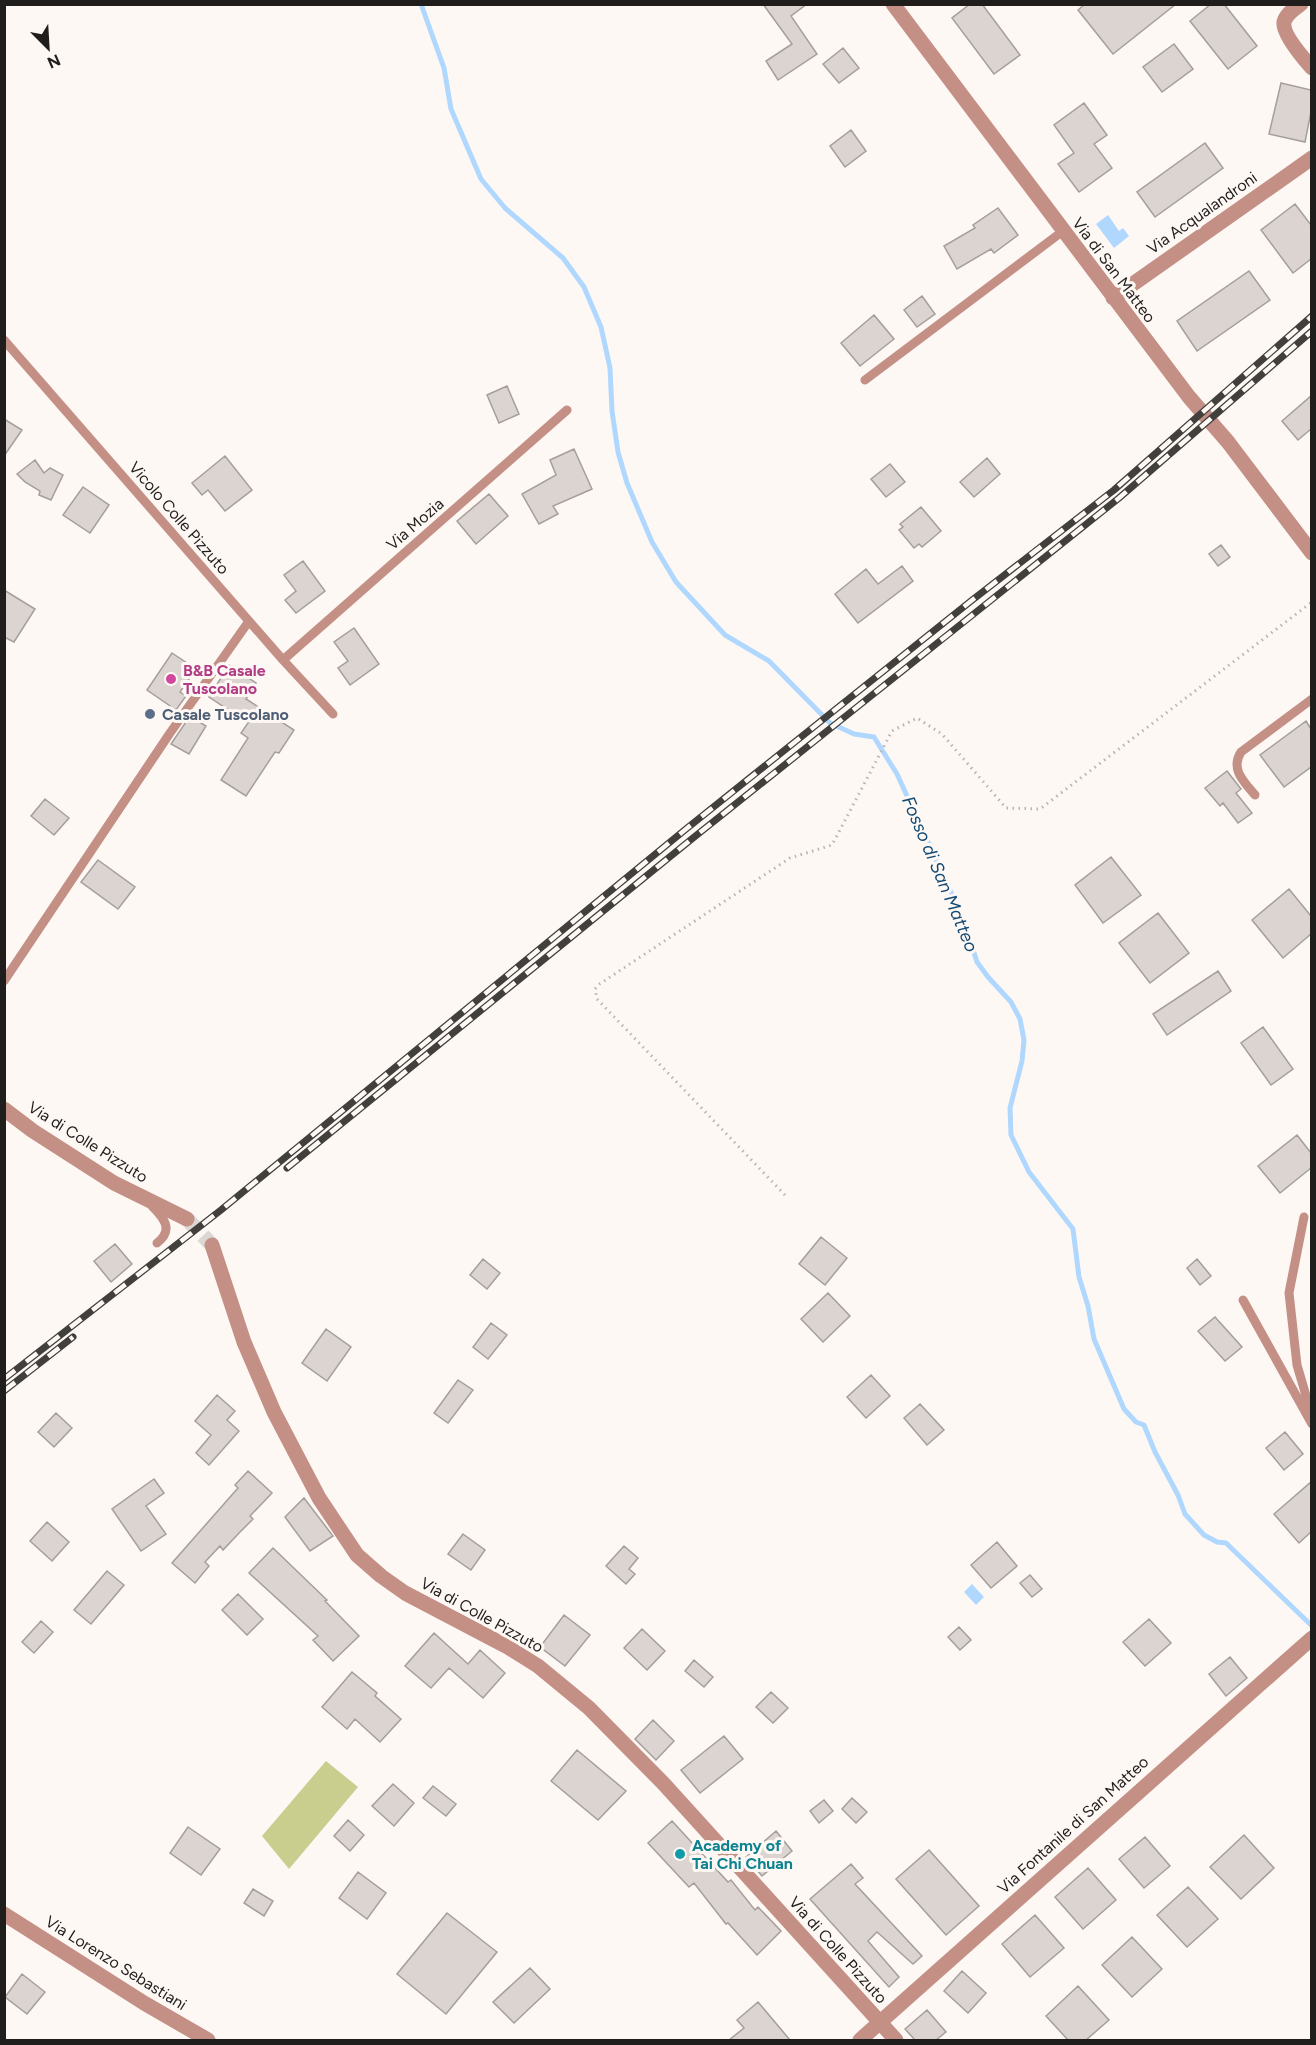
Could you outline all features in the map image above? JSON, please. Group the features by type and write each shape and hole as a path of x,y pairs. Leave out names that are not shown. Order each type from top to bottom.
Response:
{"street":[{"name":"Via di San Matteo","path":"893,4 1189,398 1228,442 1311,553"},
{"path":"1301,4 1288,15 1284,23 1289,38 1311,68"},
{"name":"Via Acqualandroni","path":"1113,298 1311,158"},
{"name":"Via di Colle Pizzuto","path":"4,1110 114,1183 187,1219"},
{"name":"Via di Colle Pizzuto","path":"212,1245 244,1342 274,1412 319,1498 357,1556 405,1593 506,1646 538,1666 589,1708 663,1783 896,2040"},
{"name":"Via Fontanile di San Matteo","path":"860,2040 1306,1642"},
{"name":"Via Lorenzo Sebastiani","path":"4,1914 136,1998 208,2040"}],"lane":[{"path":"865,380 1063,231"},
{"name":"Vicolo Colle Pizzuto","path":"4,340 283,660 333,714"},
{"name":"Via Mozia","path":"283,660 567,410"},
{"path":"4,981 170,726 249,621"},
{"path":"1255,795 1236,767 1241,752 1311,699"},
{"path":"144,1198 160,1214 166,1226 165,1236 157,1243"},
{"path":"1304,1217 1289,1293 1297,1365 1311,1416"},
{"path":"1243,1300 1311,1424"}],"path":[{"path":"785,1195 597,999 595,989 598,985 790,858 832,845 892,731 917,718 942,734 1006,808 1040,809 1311,602"}],"green space":[{"path":"326,1761 358,1787 289,1869 262,1836"}],"water":[{"path":"1108,215 1119,231 1123,228 1129,236 1114,248 1096,224"},
{"path":"972,1584 984,1597 976,1605 964,1592"}],"building":[{"path":"763,4 807,4 791,16 817,54 778,80 766,61 792,44"},
{"path":"970,4 982,4 1020,55 994,74 952,18"},
{"path":"1085,4 1176,4 1113,54 1078,10"},
{"path":"1211,4 1224,4 1257,46 1228,69 1190,21"},
{"path":"1174,44 1193,69 1162,92 1143,67"},
{"path":"843,48 859,68 839,83 823,64"},
{"path":"1281,83 1311,90 1311,112 1305,142 1269,134"},
{"path":"1084,103 1107,135 1094,144 1112,168 1079,192 1058,164 1074,153 1054,125"},
{"path":"851,130 866,151 845,167 830,146"},
{"path":"1205,143 1223,168 1155,217 1137,192"},
{"path":"1295,204 1311,225 1311,259 1293,273 1261,230"},
{"path":"998,208 1018,235 994,253 991,249 957,269 944,246 975,228 973,225"},
{"path":"1249,271 1270,300 1197,351 1177,321"},
{"path":"922,296 935,314 917,327 904,310"},
{"path":"874,315 894,339 860,366 841,343"},
{"path":"507,386 519,414 499,423 487,395"},
{"path":"1311,396 1311,429 1298,440 1282,421"},
{"path":"4,419 22,430 4,456"},
{"path":"574,449 592,489 553,506 558,514 539,524 522,494 556,475 550,460"},
{"path":"225,456 252,490 225,511 208,490 202,495 192,483"},
{"path":"987,458 1000,474 974,497 960,482"},
{"path":"35,460 44,473 50,468 63,475 51,500 39,495 40,491 17,474"},
{"path":"890,464 905,482 886,497 871,479"},
{"path":"83,487 109,505 90,533 63,515"},
{"path":"489,494 508,516 476,544 457,521"},
{"path":"921,507 941,531 922,547 919,544 914,548 899,530 903,527 900,524"},
{"path":"1221,545 1230,557 1218,566 1209,554"},
{"path":"303,561 325,591 296,613 285,600 296,591 284,575"},
{"path":"902,566 913,581 858,623 835,594 866,569 878,584"},
{"path":"4,590 35,609 14,642 4,637"},
{"path":"354,628 379,664 350,685 338,668 348,661 334,642"},
{"name":"B&B Casale Tuscolano","path":"172,653 196,669 180,692 186,696 176,710 147,690"},
{"path":"229,665 256,683 246,699 294,730 279,753 275,752 246,796 221,780 248,738 241,733 248,723 209,697"},
{"path":"190,716 206,726 189,754 171,744"},
{"path":"1306,721 1311,729 1311,767 1284,787 1260,755"},
{"path":"1227,771 1241,789 1236,793 1252,813 1238,823 1223,803 1220,806 1205,788"},
{"path":"45,799 69,818 54,835 31,816"},
{"path":"1111,857 1141,895 1103,923 1075,885"},
{"path":"98,860 135,887 118,909 81,882"},
{"path":"1289,889 1311,916 1311,934 1283,958 1252,920"},
{"path":"1158,913 1189,953 1150,983 1119,943"},
{"path":"1218,971 1231,991 1167,1035 1153,1014"},
{"path":"1263,1027 1293,1069 1271,1085 1241,1043"},
{"path":"1297,1135 1311,1153 1311,1168 1280,1193 1258,1166"},
{"path":"821,1237 847,1258 825,1285 799,1264"},
{"path":"115,1244 132,1264 111,1282 94,1261"},
{"path":"483,1259 500,1273 487,1289 470,1275"},
{"path":"1197,1259 1211,1276 1200,1285 1187,1268"},
{"path":"828,1293 850,1316 823,1342 801,1319"},
{"path":"1215,1317 1242,1347 1225,1361 1198,1331"},
{"path":"491,1323 507,1335 488,1359 473,1347"},
{"path":"326,1329 351,1347 327,1381 302,1363"},
{"path":"871,1375 890,1396 866,1418 847,1397"},
{"path":"458,1380 473,1390 448,1423 434,1413"},
{"path":"217,1395 235,1411 227,1420 239,1431 209,1465 196,1453 211,1435 195,1421"},
{"path":"920,1404 944,1430 927,1445 904,1418"},
{"path":"56,1413 72,1428 54,1447 38,1432"},
{"path":"1285,1432 1303,1454 1284,1470 1266,1448"},
{"path":"248,1471 272,1493 250,1516 253,1519 223,1550 220,1546 205,1562 209,1566 195,1583 172,1563 238,1488 235,1485"},
{"path":"154,1479 164,1493 146,1506 166,1534 141,1551 112,1509"},
{"path":"1311,1482 1311,1532 1299,1543 1274,1514"},
{"path":"304,1498 333,1536 310,1551 285,1517"},
{"path":"47,1522 69,1542 52,1561 30,1541"},
{"path":"463,1534 485,1550 471,1570 448,1554"},
{"path":"997,1542 1017,1566 991,1588 971,1565"},
{"path":"624,1546 638,1558 629,1569 635,1574 626,1584 606,1566"},
{"path":"273,1548 327,1600 325,1601 359,1636 333,1661 313,1640 318,1636 249,1573"},
{"path":"107,1571 124,1585 91,1624 74,1610"},
{"path":"1030,1575 1042,1589 1032,1597 1020,1583"},
{"path":"238,1594 263,1619 247,1635 222,1610"},
{"path":"564,1615 590,1635 565,1666 540,1647"},
{"path":"1149,1619 1171,1643 1145,1666 1123,1642"},
{"path":"41,1621 53,1632 34,1653 22,1642"},
{"path":"959,1627 971,1640 960,1650 948,1637"},
{"path":"642,1629 665,1651 647,1670 624,1648"},
{"path":"434,1633 468,1664 480,1650 505,1673 483,1698 449,1668 431,1688 405,1666"},
{"path":"1230,1657 1247,1678 1226,1696 1209,1674"},
{"path":"694,1660 713,1677 704,1687 685,1671"},
{"path":"352,1672 377,1693 375,1696 401,1719 380,1742 355,1719 347,1729 322,1707"},
{"path":"771,1692 788,1708 773,1723 756,1707"},
{"path":"653,1720 674,1741 656,1760 635,1739"},
{"path":"724,1736 743,1759 700,1793 681,1770"},
{"path":"577,1750 626,1791 598,1820 551,1781"},
{"path":"393,1784 414,1803 394,1826 372,1806"},
{"path":"433,1786 456,1804 446,1816 423,1798"},
{"path":"852,1798 867,1812 856,1823 842,1809"},
{"path":"824,1800 833,1811 819,1823 810,1811"},
{"path":"348,1820 364,1835 350,1851 334,1836"},
{"path":"672,1821 728,1882 731,1880 755,1910 758,1907 781,1931 757,1955 728,1923 726,1924 694,1883 689,1887 648,1843"},
{"path":"188,1827 220,1849 201,1875 170,1853"},
{"path":"776,1831 792,1851 762,1876 746,1857"},
{"path":"1244,1835 1274,1868 1241,1899 1210,1867"},
{"path":"1145,1837 1170,1866 1144,1888 1119,1859"},
{"path":"929,1850 979,1906 946,1935 896,1879"},
{"path":"851,1864 863,1878 855,1884 922,1956 913,1964 877,1932 868,1941 899,1977 889,1987 810,1899"},
{"path":"1088,1868 1116,1900 1083,1929 1055,1897"},
{"path":"358,1872 386,1893 367,1919 339,1898"},
{"path":"1188,1887 1218,1919 1187,1947 1157,1915"},
{"path":"253,1889 273,1901 264,1916 244,1903"},
{"path":"447,1913 497,1952 446,2014 397,1974"},
{"path":"1035,1915 1064,1948 1030,1977 1002,1944"},
{"path":"1132,1937 1162,1969 1132,1997 1102,1965"},
{"path":"530,1968 550,1989 514,2023 493,2002"},
{"path":"962,1971 986,1993 968,2013 944,1991"},
{"path":"22,1974 45,1992 27,2014 5,1997"},
{"path":"1078,1986 1109,2020 1086,2040 1068,2040 1046,2016"},
{"path":"758,2002 790,2040 729,2040 744,2028 737,2020"},
{"path":"927,2010 946,2032 936,2040 915,2040 905,2029"}],"waterway":[{"name":"Fosso di San Matteo","path":"421,4 444,68 451,109 481,179 505,208 563,258 584,287 601,327 610,368 612,411 618,452 627,483 652,542 676,582 725,635 769,661 830,723 854,734 874,737 897,774 963,919 977,962 1011,1002 1020,1019 1024,1040 1022,1061 1010,1108 1011,1135 1029,1172 1073,1229 1079,1277 1088,1306 1094,1339 1124,1409 1136,1422 1144,1425 1185,1514 1204,1535 1217,1542 1226,1543 1312,1626"}],"tunnel":[{"path":"187,1219 212,1245"}],"railway":[{"path":"4,1379 221,1210 686,829 1114,490 1312,316"},
{"path":"287,1168 693,838 1119,498 1312,331"},
{"path":"4,1391 73,1337"}],"place":[{"name":"B&B Casale Tuscolano","path":"171,679"},
{"name":"Casale Tuscolano","path":"150,714"},
{"name":"Academy of Tai Chi Chuan","path":"680,1854"}]}
